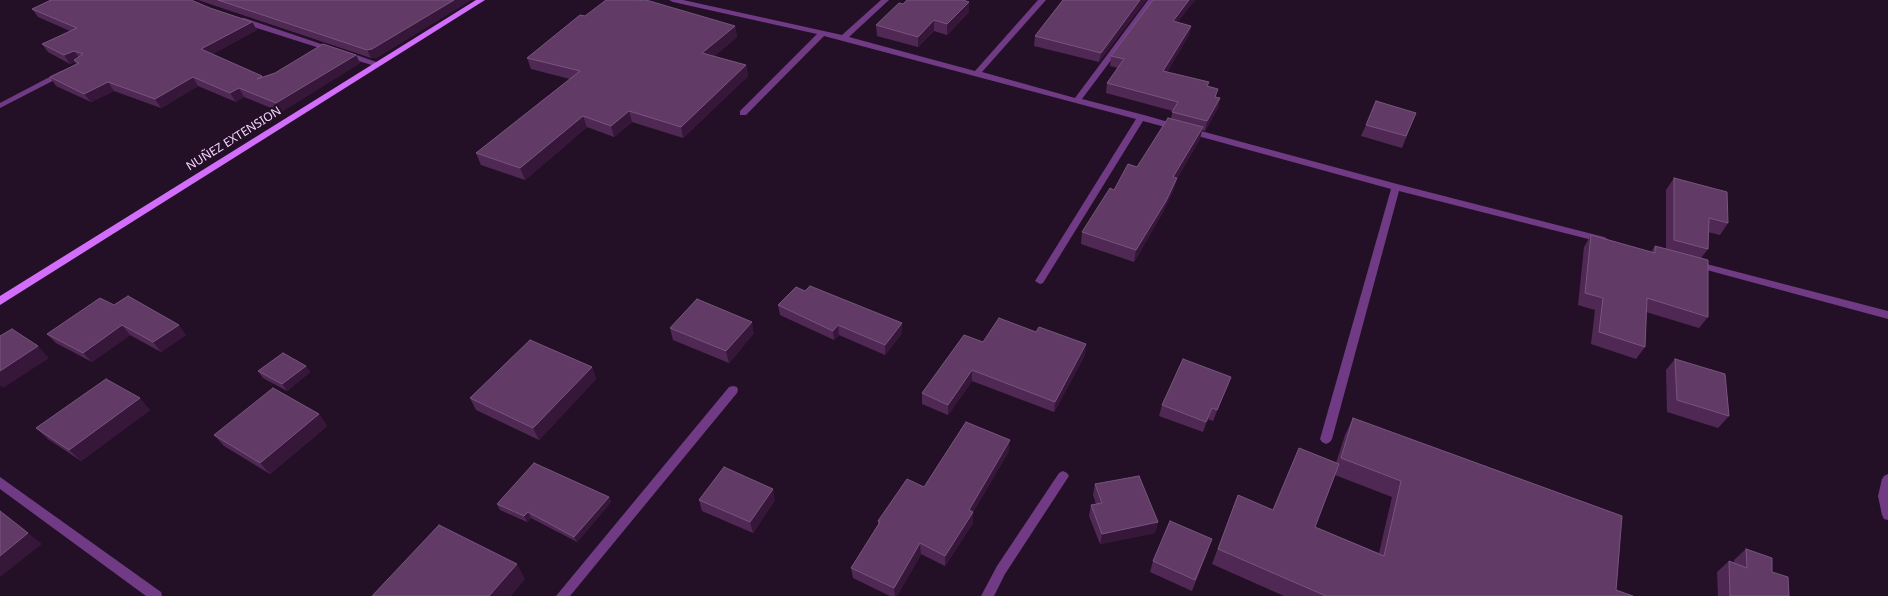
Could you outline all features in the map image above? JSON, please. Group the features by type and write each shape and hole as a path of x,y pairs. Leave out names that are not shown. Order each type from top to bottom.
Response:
{"street":[{"name":"NUÑEZ EXTENSION","path":"0,301 481,0"},
{"path":"673,0 844,38 1396,187 1610,241"},
{"path":"844,38 884,0"},
{"path":"976,74 1042,0"},
{"path":"1077,102 1152,0"},
{"path":"228,16 378,64"},
{"path":"743,113 822,34"},
{"path":"0,106 75,68"},
{"path":"1040,281 1141,118"},
{"path":"1326,439 1396,187"},
{"path":"1686,262 1888,315"},
{"path":"562,596 733,390"},
{"path":"987,596 1001,570 1063,476"},
{"path":"1888,479 1884,496 1888,515"},
{"path":"0,482 156,596"}],"building":[{"path":"51,0 191,0 252,22 201,49 262,76 257,79 275,73 323,44 356,55 276,103 239,88 230,93 193,77 155,99 108,82 84,94 50,77 79,63 74,60 83,54 74,51 64,55 42,44 77,28 32,9"},
{"path":"218,0 454,0 372,49 367,50"},
{"path":"606,0 646,0 735,26 702,53 746,65 681,127 629,111 611,126 583,116 520,168 476,153 580,71 527,58 580,15 585,16"},
{"path":"907,0 963,0 969,2 947,24 934,20 918,37 876,25 899,3 903,4"},
{"path":"1063,0 1140,0 1101,53 1035,36"},
{"path":"1153,0 1189,0 1173,21 1191,26 1163,71 1209,82 1207,86 1218,89 1215,97 1220,98 1207,121 1172,112 1178,102 1107,83 1124,59 1111,56"},
{"path":"1376,101 1416,113 1406,136 1366,125"},
{"path":"1168,118 1203,127 1173,177 1177,178 1166,201 1136,250 1082,232 1110,188 1114,190 1128,164 1137,167"},
{"path":"1674,178 1727,192 1728,223 1709,218 1708,249 1674,240"},
{"path":"1591,235 1655,253 1655,246 1708,260 1708,317 1647,298 1645,347 1599,332 1603,298 1585,293"},
{"path":"810,286 902,323 885,345 838,325 833,331 778,305 796,287 805,291"},
{"path":"128,296 179,325 153,342 122,325 83,353 47,334 100,298 114,305"},
{"path":"697,299 752,322 726,351 670,328"},
{"path":"999,318 1036,332 1039,327 1086,344 1055,402 972,370 948,405 922,393 964,335 983,342"},
{"path":"12,329 38,346 0,371 0,336"},
{"path":"530,340 592,367 533,428 470,398"},
{"path":"283,353 306,366 282,384 258,371"},
{"path":"1183,359 1231,377 1217,410 1212,408 1206,422 1162,405"},
{"path":"1675,359 1725,374 1729,416 1677,400"},
{"path":"106,379 140,398 69,450 36,428"},
{"path":"273,388 319,414 260,463 214,435"},
{"path":"1353,418 1622,516 1616,590 1633,596 1326,596 1218,549 1238,495 1273,510 1299,448 1339,464 1315,527 1384,556 1401,481 1341,458"},
{"path":"966,422 1010,440 969,510 973,512 945,556 920,543 894,588 851,568 880,522 878,521 907,479 924,487"},
{"path":"534,463 609,497 574,537 528,512 524,516 497,504"},
{"path":"724,467 773,489 750,522 699,500"},
{"path":"1139,476 1158,522 1102,534 1091,505 1102,503 1095,484"},
{"path":"0,511 28,533 0,556"},
{"path":"1170,521 1212,539 1195,580 1153,561"},
{"path":"439,525 517,564 489,596 372,596"},
{"path":"1746,549 1772,558 1772,572 1788,577 1789,596 1730,596 1729,561 1747,568"}]}
